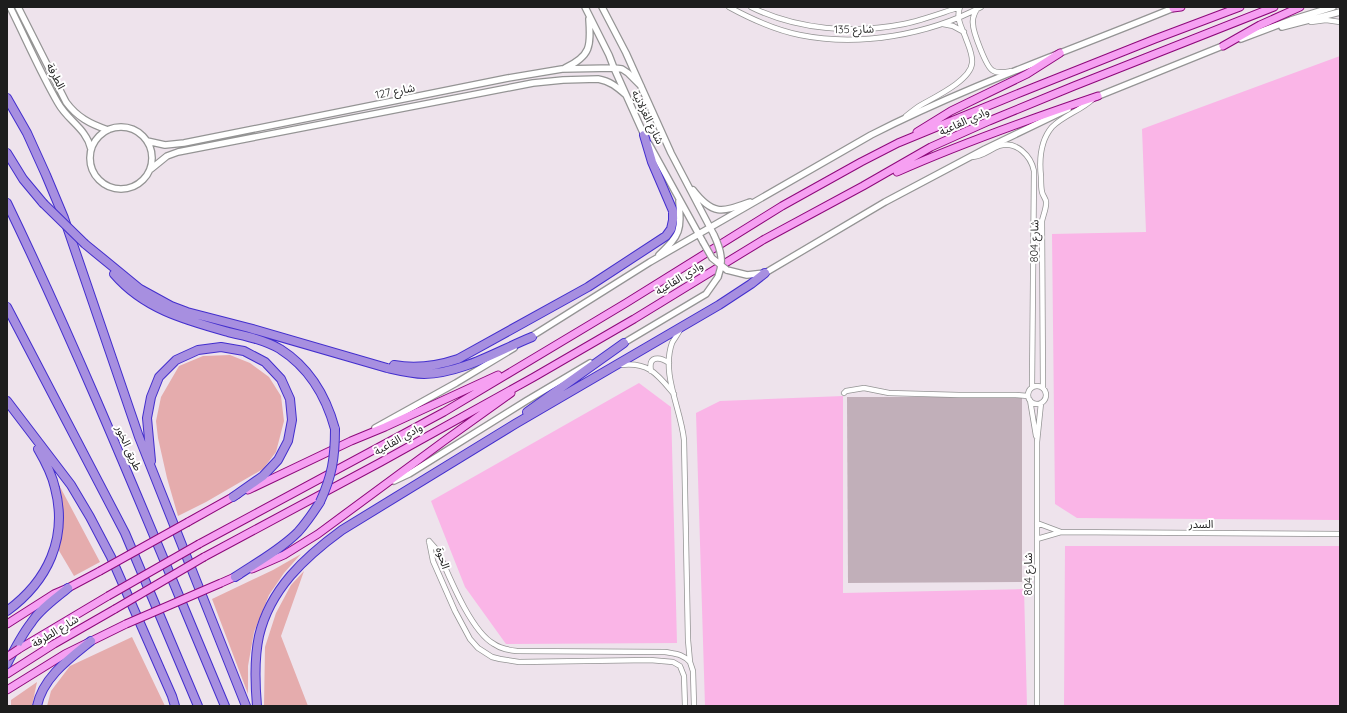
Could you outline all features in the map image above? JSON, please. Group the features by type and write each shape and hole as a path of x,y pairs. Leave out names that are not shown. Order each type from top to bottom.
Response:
{"highway":[{"path":"7,98 27,133 64,218 136,430 246,706"},
{"path":"352,358 402,366 434,366 458,359 588,287 666,236 671,229 673,211 652,162 644,135"},
{"path":"7,153 24,179 43,203 85,244 140,289 171,306 187,312 405,372 424,374 460,368 532,337"},
{"name":"طريق الخور","path":"7,202 35,261 123,462 224,706"},
{"path":"101,258 122,283 136,294 167,313 184,320 262,341 280,349 296,361 310,375 330,410 335,429 333,467 328,485 320,502 310,518 297,532 282,545 235,577"},
{"path":"257,706 256,665 260,636 269,608 284,583 301,563 342,530 515,424 719,305 765,273"},
{"path":"7,307 125,533 198,706"},
{"path":"515,424 527,412 624,343"},
{"path":"153,474 147,418 151,397 159,377 176,360 198,350 221,347 244,351 265,362 282,379 290,399 292,420 288,441 278,460 263,476 232,497"},
{"path":"7,401 45,461 55,488 59,517 58,531 52,556 42,576 32,589 7,611"},
{"path":"24,426 71,485 90,517 111,557 175,706"},
{"path":"7,664 31,623 68,588"},
{"path":"37,706 44,688 56,671 70,657 91,641"}],"main road":[{"path":"1174,8 1181,7"},
{"name":"وادي القاعية","path":"108,596 199,544 444,412 626,303 782,206 861,162 898,143 1071,72 1240,7"},
{"name":"وادي القاعية","path":"115,609 204,557 381,462 534,377 764,240 931,148 989,121 1074,86 1274,7"},
{"path":"1223,46 1300,7"},
{"path":"898,143 951,111 1027,74 1060,53"},
{"path":"863,186 929,158 1035,117 1096,97"},
{"path":"7,624 44,600 100,571 232,497 351,441 525,363"},
{"path":"7,690 65,654 91,641 126,624 284,555 301,545 534,377"},
{"name":"شارع الطرفة","path":"7,657 108,596"},
{"name":"شارع الطرفة","path":"7,674 84,626 115,609"}],"street":[{"name":"الطرفة","path":"10,7 57,102 71,120 86,135 91,149"},
{"name":"الطرفة","path":"18,7 66,102 75,113 85,121 108,130"},
{"name":"شارع الغزلانية","path":"585,7 609,55 644,135 699,234"},
{"name":"شارع الغزلانية","path":"602,7 626,53 684,179 711,228"},
{"name":"شارع 135","path":"729,7 741,14 798,34 844,39 902,34 942,24 979,8"},
{"name":"شارع 135","path":"751,7 779,18 802,24 828,28 857,28 902,24 920,20 960,7"},
{"path":"958,18 960,7"},
{"path":"699,234 712,258 727,270 747,275 765,273 885,202 970,157 1096,97 1256,33 1333,7"},
{"name":"وادي القاعية","path":"979,8 973,16 972,26 988,66 992,70 998,72 1016,70"},
{"name":"وادي القاعية","path":"351,441 456,383 650,262 764,198 871,135 1016,70 1174,8"},
{"path":"1256,33 1340,12"},
{"path":"563,80 562,69 579,60 588,50 591,36 589,15"},
{"name":"وادي القاعية","path":"902,120 920,106 957,83 969,71 972,62 971,51 958,18"},
{"path":"1301,22 1326,20 1340,22"},
{"path":"942,24 953,26 964,32"},
{"name":"شارع 127","path":"147,141 165,145 184,143 508,78 562,69 622,69 641,86"},
{"name":"شارع 127","path":"151,169 168,156 188,150 503,88 563,80 603,80 614,85 626,95"},
{"name":"شارع 804","path":"1043,388 1042,221 1046,198 1042,191 1039,162 1040,154 1045,137 1052,128 1063,119 1085,107 1096,97"},
{"path":"117,127 127,127 141,134 147,141 152,154 151,169 145,178 136,186 125,189 108,187 99,180 92,171 90,160 91,149 99,136 108,130 117,127"},
{"name":"شارع 804","path":"970,157 980,156 1001,146 1014,146 1029,158 1034,171 1031,388"},
{"path":"684,179 699,198 717,210 734,208 764,198"},
{"path":"650,262 676,237 681,222 679,199"},
{"path":"711,228 722,257 721,266"},
{"name":"وادي القاعية","path":"388,483 409,474 526,400 706,294 718,277 721,266"},
{"path":"682,327 673,342 668,363 670,381 683,426 688,640 690,662 693,671 694,706"},
{"path":"651,371 651,364 656,358 661,358 668,363"},
{"path":"618,365 633,364 645,367 663,381 675,396"},
{"path":"844,393 846,391 864,388 889,393 1016,395 1029,398 1033,403 1041,402 1046,396 1043,388 1038,386 1016,395"},
{"path":"1029,398 1031,388"},
{"name":"شارع 804","path":"1029,398 1037,442"},
{"name":"شارع 804","path":"1037,706 1037,442 1041,402"},
{"path":"1037,523 1061,532"},
{"path":"1037,539 1061,532"},
{"name":"السدر","path":"1061,532 1340,534"},
{"name":"الحوة","path":"682,671 680,666 676,663 662,660 519,662 492,656 478,648 470,639 455,611 433,561 429,541 437,550 476,627 487,639 497,646 517,651 665,652 681,654 690,662"},
{"path":"433,561 441,558"},
{"path":"686,706 685,682 682,671 690,662"}],"shaded area":[{"path":"230,355 250,363 269,377 281,396 284,421 276,452 263,469 206,502 178,516 167,478 158,438 156,421 161,397 179,366 203,356"},
{"path":"847,397 1022,397 1022,582 848,583"},
{"path":"58,483 100,562 74,576 58,549 62,526"},
{"path":"301,554 284,573 269,595 254,632 248,666 248,694 212,599 273,570"},
{"path":"304,571 281,636 308,706 264,706 265,647 276,613 291,585"},
{"path":"132,637 165,706 47,706 51,691 70,666"},
{"path":"37,682 32,706 11,706 11,700"}],"sand":[{"path":"1340,56 1340,520 1077,518 1055,504 1052,234 1146,232 1142,129"},
{"path":"639,383 671,407 677,643 506,644 465,587 431,501"},
{"path":"843,396 843,593 1024,589 1027,706 705,706 696,413 720,401"},
{"path":"1065,546 1340,546 1340,706 1064,706"}]}
